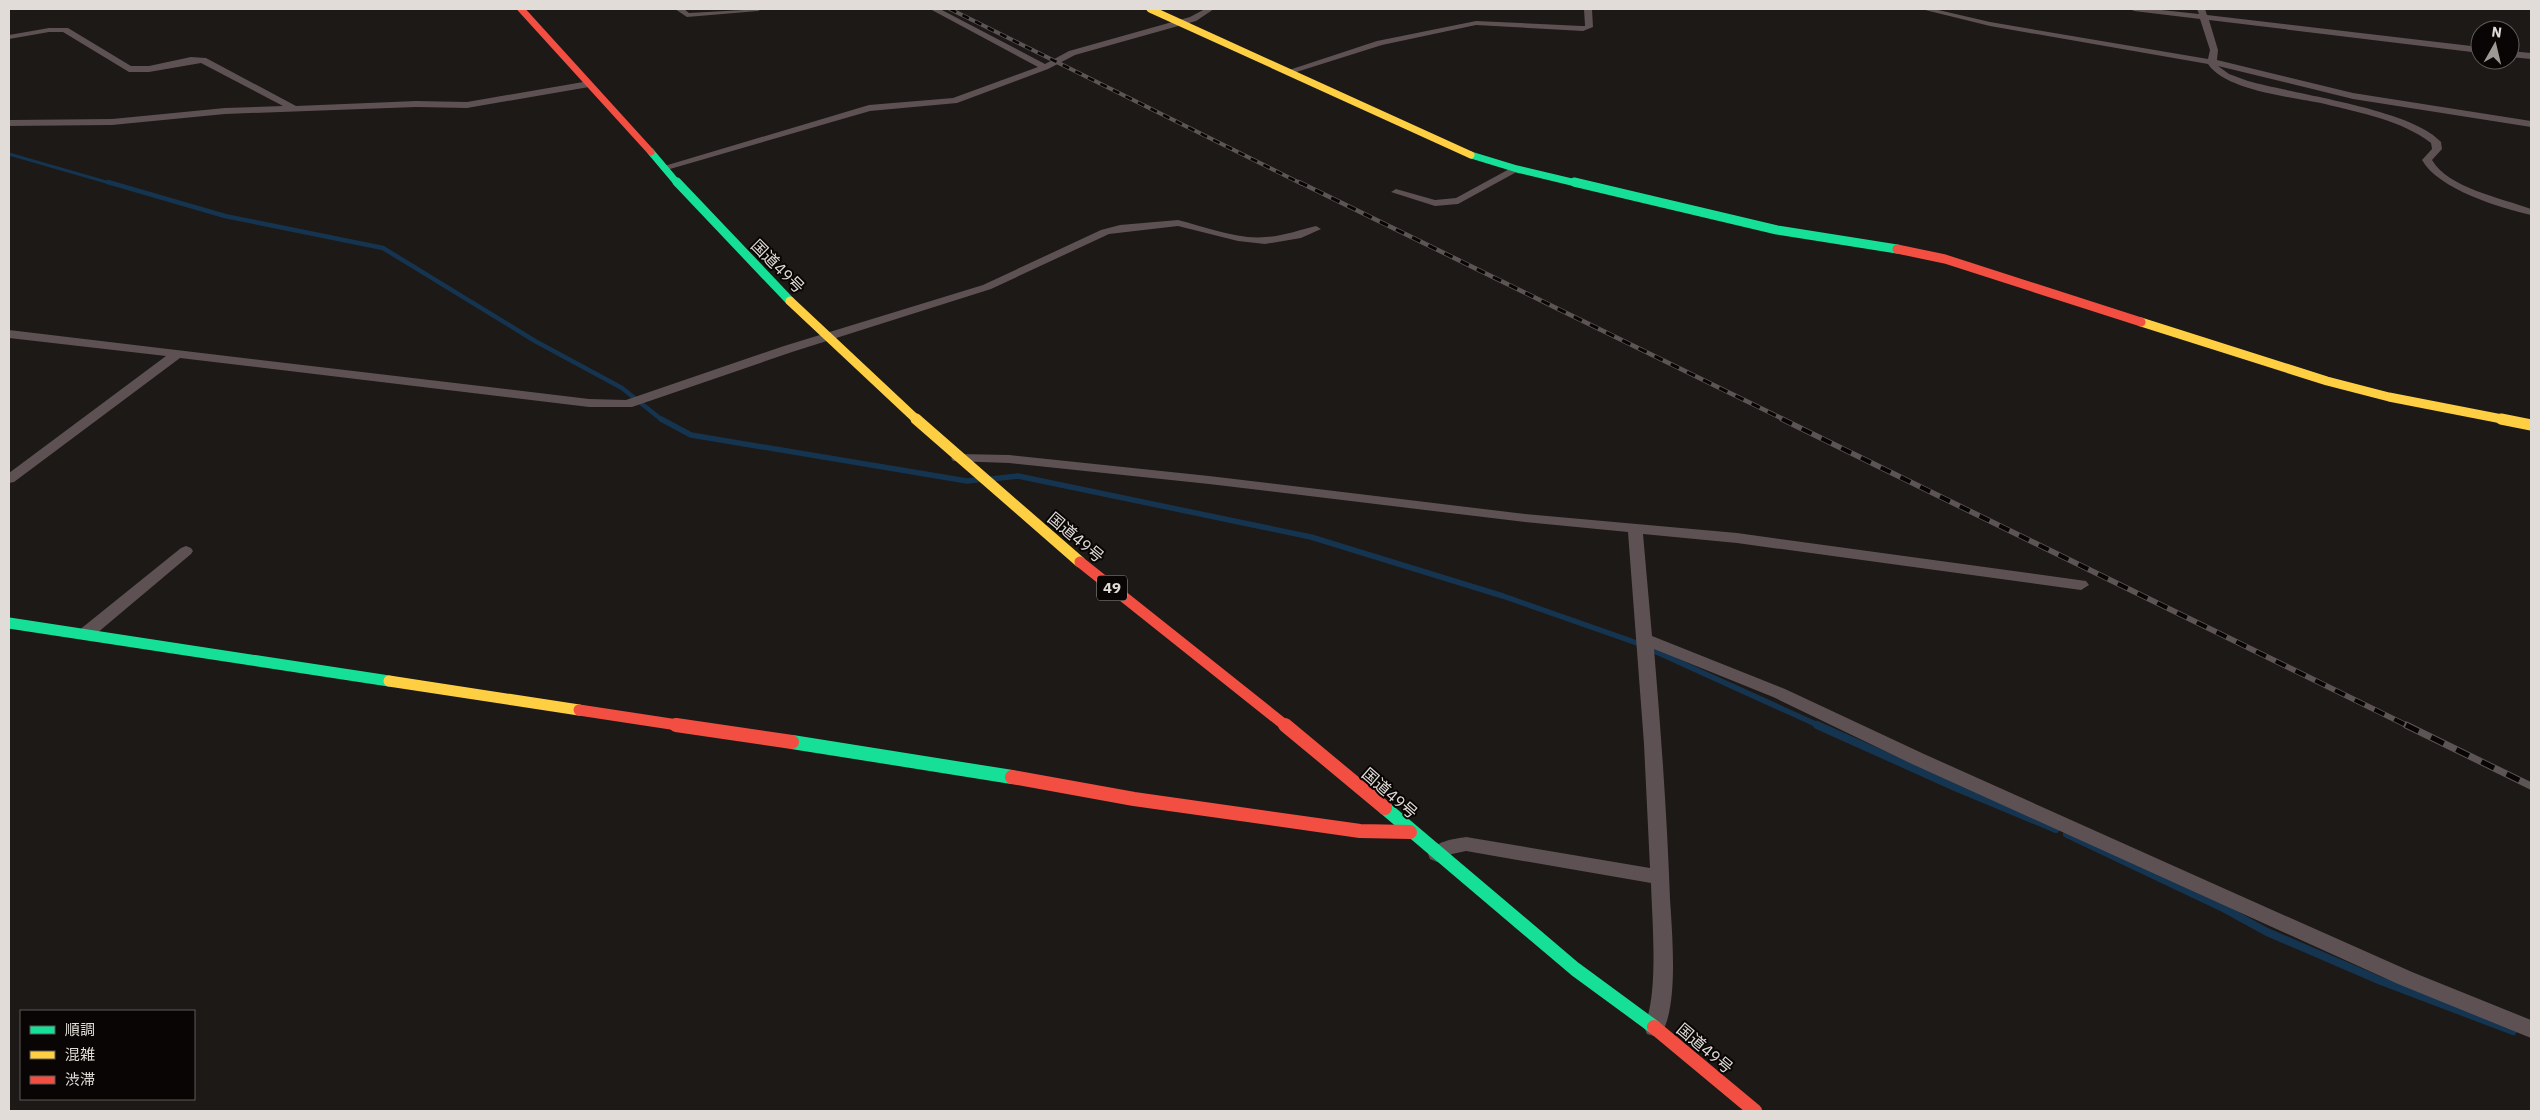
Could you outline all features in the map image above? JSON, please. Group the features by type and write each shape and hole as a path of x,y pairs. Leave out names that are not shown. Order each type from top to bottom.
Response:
{"main road":[{"name":"国道49号","path":"521,9 550,38 576,72 589,84 615,116 666,167 696,205 827,337 958,458 1093,573 1313,747 1410,832 1575,969 1654,1027 1755,1111"},
{"path":"1150,9 1290,71 1462,153 1517,169 1777,230 1816,238 1888,247 1945,259 2327,381 2389,397 2531,425"},
{"path":"9,623 976,770 1134,799 1360,831 1410,832"}],"street":[{"path":"679,9 684,13 694,15 725,14 758,9"},
{"path":"934,9 1046,67"},
{"path":"666,167 869,108 954,101 1046,67 1072,53 1180,23 1200,16 1210,9"},
{"path":"1290,71 1380,42 1476,23 1583,30 1589,27 1588,9"},
{"path":"1926,9 1990,24 2212,62 2353,96 2531,124"},
{"path":"2134,9 2202,13 2470,49"},
{"path":"2202,13 2214,50 2212,62 2214,67 2240,82 2415,127 2427,133 2436,142 2437,149 2427,160 2438,174 2456,185 2531,212"},
{"path":"9,37 49,30 65,30 129,69 149,69 190,60 203,60 294,109"},
{"path":"9,123 112,122 225,111 416,104 467,105 589,84"},
{"path":"1396,192 1435,203 1458,201 1517,169"},
{"path":"9,334 613,405 627,404 827,337 987,287 1105,232 1120,228 1178,223 1238,238 1265,242 1297,236 1316,229"},
{"path":"9,479 176,355"},
{"path":"958,458 1019,460 1209,480 1525,518 1737,538 2081,585"},
{"path":"1635,528 1657,775 1662,974 1658,1021 1654,1027"},
{"path":"84,635 186,551"},
{"path":"1644,639 1780,694 1918,759 2405,978 2531,1028"},
{"path":"1437,854 1448,848 1466,844 1660,877"}],"waterway":[{"path":"9,154 113,184"},
{"path":"108,182 225,216 383,248 535,341 622,388 662,420"},
{"path":"661,419 691,435 967,481 977,480"},
{"path":"991,479 1018,476 1311,537 1503,596 1637,643 1820,726"},
{"path":"1817,725 1955,787 2056,829"},
{"path":"2067,834 2225,909 2267,932 2381,981 2513,1031"}],"railway":[{"path":"950,9 1302,184"},
{"path":"1299,182 1785,420"},
{"path":"1782,419 2408,726"},
{"path":"2406,725 2531,786"}],"traffic: fast":[{"path":"651,152 696,205 790,301"},
{"path":"1471,155 1517,169 1777,230 1897,249"},
{"path":"9,623 389,681"},
{"path":"792,742 1012,777"},
{"path":"1385,808 1575,969 1654,1027"}],"traffic: slow":[{"path":"1150,9 1471,155"},
{"path":"790,301 897,402 1080,562"},
{"path":"2141,322 2327,381 2389,397 2531,425"},
{"path":"389,681 579,710"}],"traffic: jam":[{"path":"521,9 651,152"},
{"path":"1897,249 1945,259 2141,322"},
{"path":"1080,562 1313,747 1385,808"},
{"path":"579,710 792,742"},
{"path":"1012,777 1134,799 1360,831 1410,832"},
{"path":"1654,1027 1755,1111"}]}
